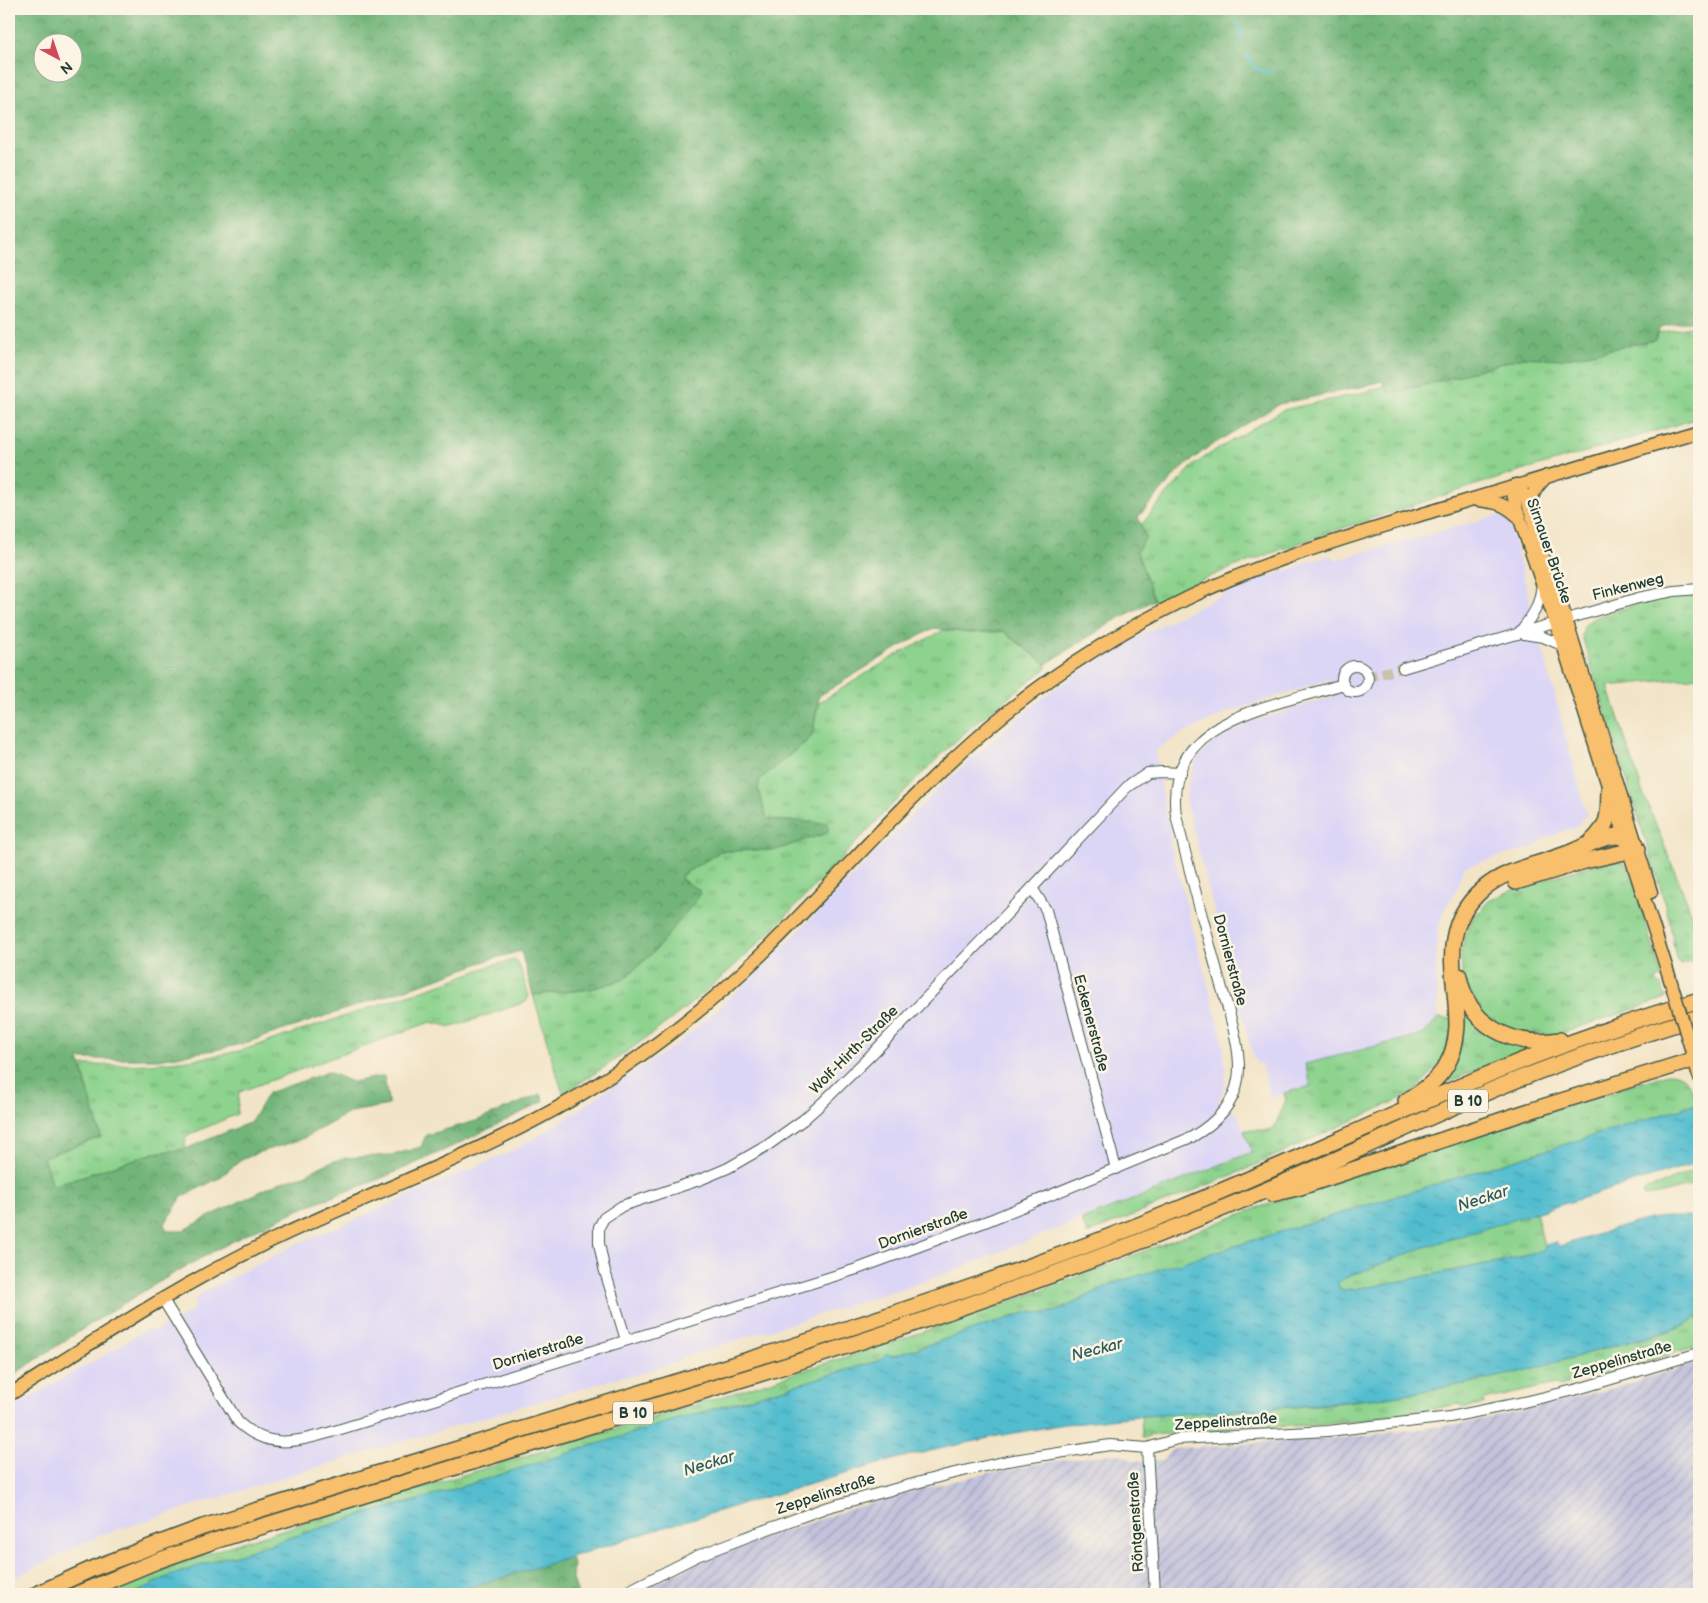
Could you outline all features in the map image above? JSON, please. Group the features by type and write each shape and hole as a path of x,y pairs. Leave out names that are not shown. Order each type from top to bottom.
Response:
{"highway":[{"path":"1586,846 1600,832 1606,822 1609,812 1609,789"},
{"path":"1376,1123 1427,1088 1440,1074 1450,1058 1456,1025 1452,951 1458,922 1466,906 1482,889 1501,877 1610,837 1632,845"},
{"path":"1592,1034 1551,1041 1524,1041 1504,1034 1487,1024 1473,1010 1463,992 1457,961 1460,940 1468,922 1480,905 1502,887 1632,845"},
{"name":"B 10","path":"37,1594 127,1555 212,1524 763,1356 948,1296 1030,1267 1180,1209 1501,1069 1592,1034 1699,1000"},
{"name":"B 10","path":"77,1594 157,1561 211,1542 785,1366 942,1315 1110,1254 1243,1200 1505,1085 1600,1049 1699,1017"},
{"path":"1243,1200 1301,1187 1695,1056"}],"main road":[{"path":"9,1395 162,1298 212,1271 274,1240 511,1134 590,1089 648,1050 697,1012 747,968 911,799 976,738 1040,687 1096,648 1157,614 1230,579 1319,546 1548,475 1699,431"},
{"path":"1472,499 1502,504 1526,516 1534,491 1548,475"},
{"name":"Sirnauer Brücke","path":"1516,485 1521,490 1542,582 1561,621 1632,845"},
{"name":"Sirnauer Brücke","path":"1526,516 1559,596 1564,646 1609,789 1658,915 1669,976 1695,1056 1699,1076"}],"street":[{"path":"1518,634 1535,612 1540,600 1542,582"},
{"name":"Finkenweg","path":"1561,621 1646,596 1699,589"},
{"path":"1403,668 1561,621"},
{"path":"1518,634 1543,636 1564,646"},
{"name":"Dornierstraße","path":"162,1298 238,1422 260,1437 281,1442 309,1438 857,1269 960,1232 1182,1142 1216,1120 1228,1106 1235,1093 1240,1064 1176,815 1175,790 1183,763 1191,750 1208,733 1220,725 1252,711 1343,684"},
{"name":"Wolf-Hirth-Straße","path":"626,1340 604,1268 599,1243 599,1227 604,1218 622,1206 702,1179 728,1168 768,1145 803,1120 873,1053 1130,784 1150,772 1180,773"},
{"name":"Eckenerstraße","path":"1032,888 1046,910 1116,1169"},
{"name":"Zeppelinstraße","path":"622,1594 687,1561 825,1508 955,1473 1040,1456 1110,1445 1147,1448 1177,1439 1338,1430 1458,1415 1578,1389 1699,1353"},
{"name":"Röntgenstraße","path":"1147,1448 1155,1594"}],"shaded area":[{"path":"1496,516 1504,516 1509,522 1587,816 1581,819 1578,826 1543,839 1536,846 1464,867 1457,888 1444,910 1438,930 1436,958 1438,1018 1424,1034 1305,1064 1311,1086 1271,1097 1261,1064 1256,1064 1251,1048 1187,807 1187,786 1199,757 1215,740 1248,723 1334,696 1330,679 1226,713 1178,736 1155,751 1164,807 1170,830 1170,843 1222,1037 1226,1075 1224,1089 1218,1101 1238,1115 1253,1151 929,1280 680,1358 680,1361 625,1378 624,1376 281,1478 101,1535 9,1580 9,1409 142,1332 146,1330 156,1331 193,1311 197,1297 207,1290 301,1242 512,1151 560,1123 624,1078 674,1047 761,970 942,785 1032,707 1093,663 1143,634 1243,585 1332,555 1335,560"},
{"path":"1699,1362 1699,1594 633,1594 712,1556 775,1532 782,1532 896,1495 978,1475 1048,1462 1110,1454 1124,1455 1133,1461 1163,1460 1172,1450 1179,1448 1354,1437 1466,1423 1601,1392"}],"green space":[{"path":"9,9 1699,9 1699,319 1660,327 1655,340 1562,359 1523,357 1425,385 1389,393 1382,381 1279,404 1207,448 1181,469 1138,517 1146,538 1137,551 1154,600 1114,621 1046,664 1003,631 971,633 934,628 819,696 813,732 810,738 760,779 758,788 766,816 770,820 827,823 829,827 827,833 776,850 721,851 682,875 681,879 699,890 701,894 654,952 623,980 591,989 533,995 521,951 485,961 242,1044 158,1059 79,1059 101,1137 43,1157 52,1186 154,1153 185,1149 251,1122 268,1093 328,1072 352,1082 384,1076 389,1105 351,1112 300,1140 241,1160 219,1178 182,1197 164,1225 168,1231 183,1231 278,1183 304,1175 328,1163 344,1158 393,1155 421,1147 426,1135 476,1121 541,1094 544,1101 420,1161 377,1180 306,1207 221,1247 149,1288 9,1378"},
{"path":"1699,325 1699,414 1692,420 1479,484 1327,533 1236,566 1159,601 1154,600 1136,550 1146,538 1141,525 1193,466 1283,410 1385,386 1389,393 1425,385 1523,357 1562,359 1655,340 1658,333"},
{"path":"1699,594 1699,677 1608,686 1642,790 1688,904 1695,929 1699,929 1699,959 1680,964 1677,961 1662,893 1582,636 1587,623 1599,616 1654,600"},
{"path":"944,630 971,633 1003,631 1046,664 1046,669 963,734 910,786 800,902 714,984 641,1042 564,1093 533,995 591,989 699,890 681,879 682,875 721,851 776,850 827,823 770,820 766,817 758,788 760,779 810,738 813,732 818,703 895,656"},
{"path":"1618,861 1625,864 1630,870 1662,978 1655,980 1662,987 1666,998 1556,1035 1515,1034 1482,1014 1462,976 1461,952 1465,935 1473,919 1489,901 1516,888 1589,866"},
{"path":"514,960 518,962 529,996 526,1002 452,1027 430,1022 239,1092 237,1114 186,1136 185,1149 154,1153 52,1186 43,1157 101,1137 81,1065 162,1063 243,1050 487,967"},
{"path":"1464,1002 1530,1048 1438,1086"},
{"path":"1438,1018 1452,1019 1452,1029 1443,1060 1413,1093 1244,1170 1087,1234 1082,1220 1252,1152 1244,1130 1269,1130 1274,1128 1286,1100 1284,1093 1311,1086 1305,1064 1424,1034"},
{"path":"1671,1073 1677,1074 1686,1080 1698,1104 1111,1284 1058,1311 1045,1313 1031,1311 894,1356 887,1354 881,1360 662,1424 422,1499 365,1514 225,1557 167,1577 134,1594 99,1594 229,1546 714,1399 902,1339 1040,1291 1257,1208 1442,1145"},
{"path":"1699,1167 1699,1183 1659,1194 1643,1196 1643,1192 1646,1189 1658,1186"},
{"path":"1536,1212 1544,1246 1546,1245 1544,1251 1375,1286 1343,1290 1338,1286 1338,1282 1343,1279 1421,1248"},
{"path":"1699,1317 1699,1345 1598,1376 1595,1374 1570,1381 1568,1384 1560,1386 1556,1384 1484,1400 1482,1402 1485,1404 1464,1408 1459,1404 1426,1410 1423,1413 1414,1414 1411,1412 1377,1417 1375,1419 1316,1425 1265,1427 1263,1424 1228,1426 1224,1430 1142,1437 1141,1416 1325,1404 1442,1388 1527,1370 1656,1335 1679,1328"},
{"path":"571,1557 573,1565 572,1576 578,1594 447,1594"}],"water":[{"name":"Neckar","path":"1699,1103 1699,1162 1422,1248 1343,1279 1338,1284 1339,1288 1343,1290 1375,1286 1507,1260 1543,1251 1546,1245 1556,1242 1559,1246 1648,1219 1699,1217 1699,1317 1677,1328 1521,1372 1470,1383 1386,1397 1300,1406 1128,1417 1065,1424 998,1436 899,1458 671,1525 447,1594 134,1594 167,1577 225,1557 365,1514 422,1499 662,1424 881,1360 887,1354 894,1356 1031,1311 1045,1313 1058,1311 1111,1284"}],"waterway":[{"path":"1240,27 1242,43"},
{"path":"1246,54 1256,69 1272,72"}],"tunnel":[{"path":"1367,677 1403,668"}]}
